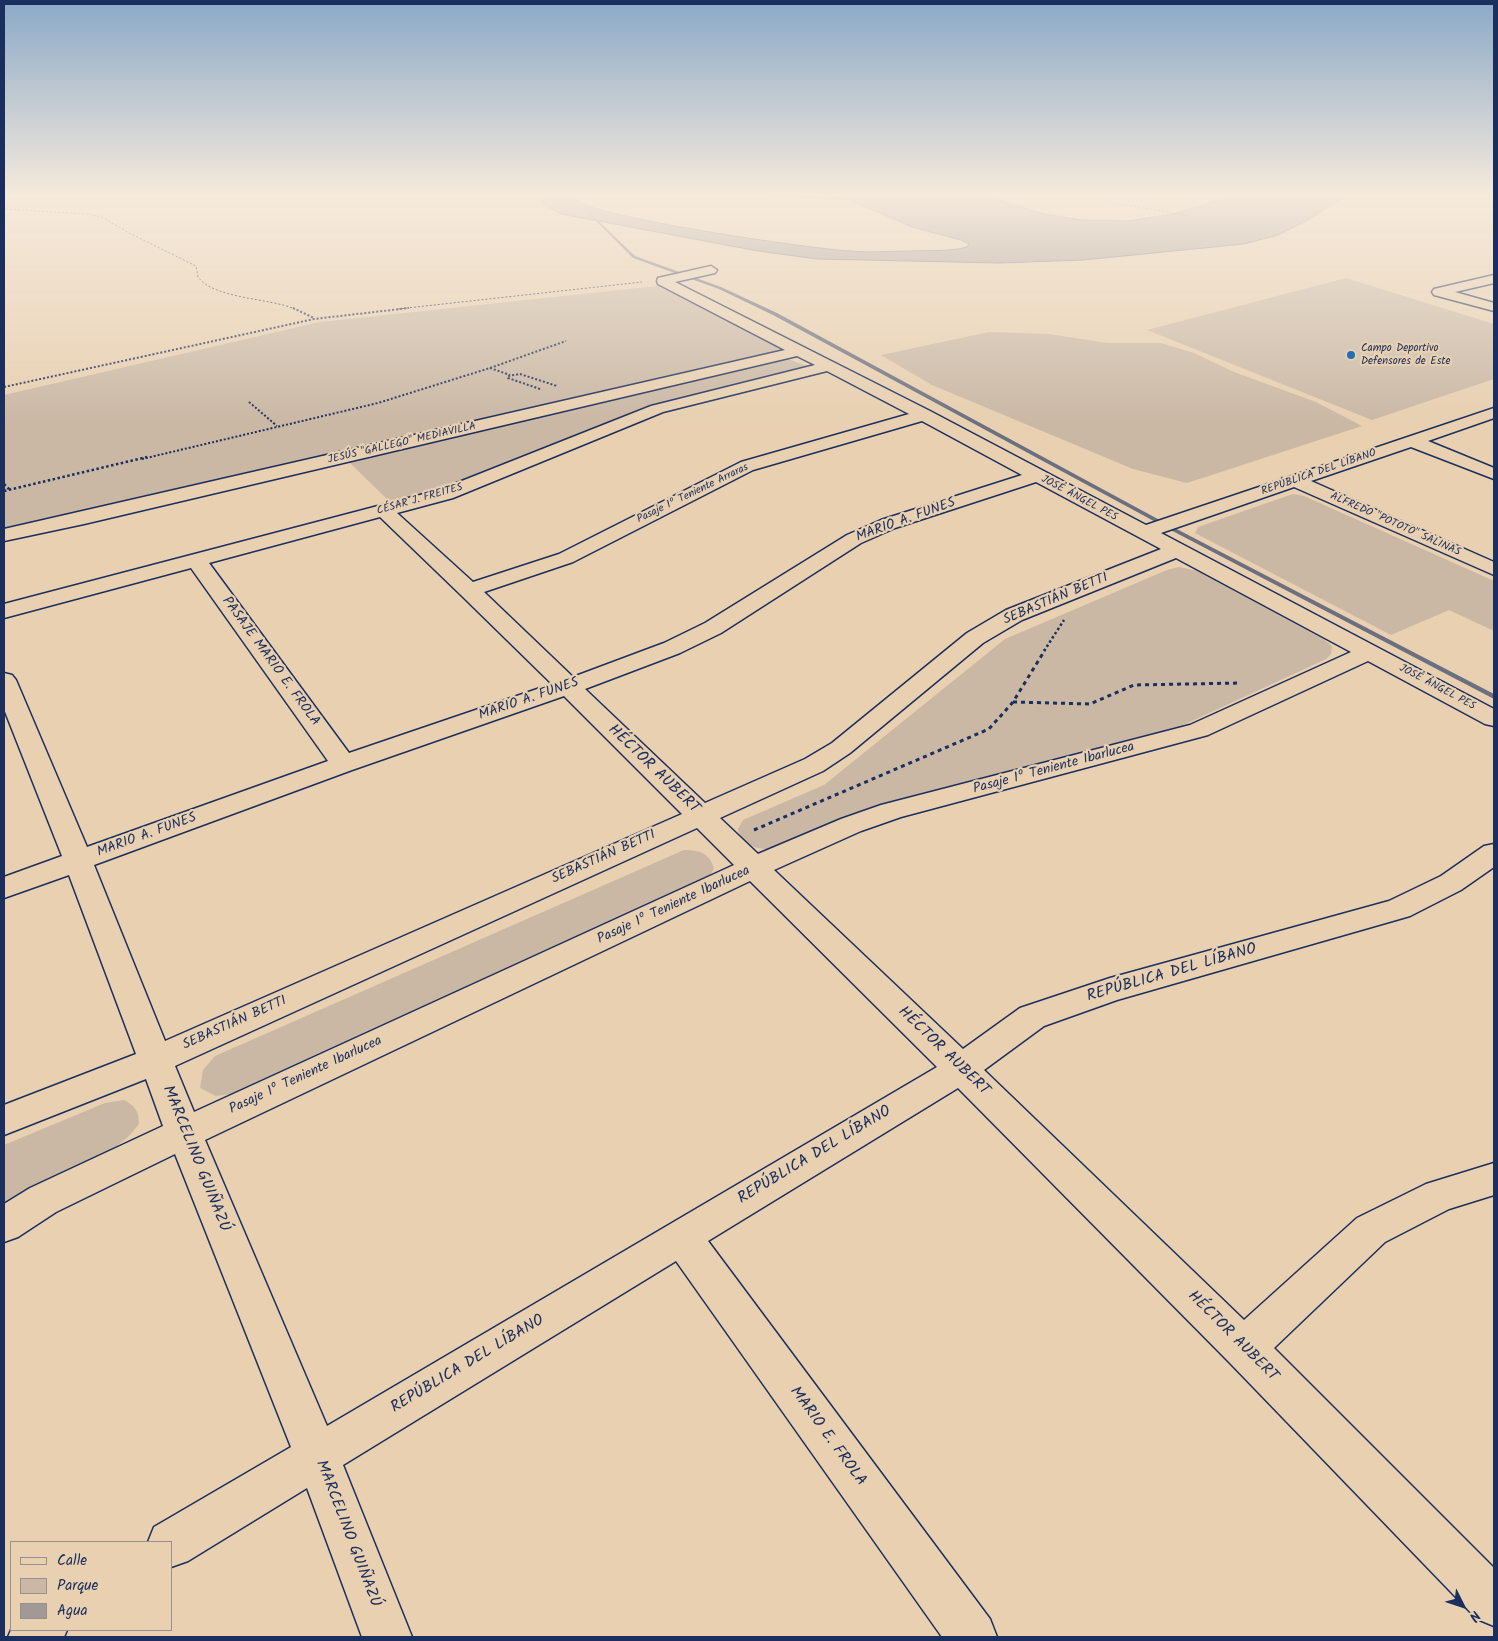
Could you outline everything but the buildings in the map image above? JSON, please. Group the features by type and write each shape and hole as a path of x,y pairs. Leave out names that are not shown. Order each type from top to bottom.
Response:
{"street":[{"path":"667,280 707,271"},
{"path":"1494,279 1439,292 1494,307"},
{"name":"JOSÉ ÁNGEL PES","path":"667,280 1494,718"},
{"name":"JESÚS \"GALLEGO\" MEDIAVILLA","path":"4,535 799,351"},
{"name":"CÉSAR J. FREITES","path":"4,611 446,494 657,409 829,366"},
{"name":"REPÚBLICA DEL LÍBANO","path":"1143,532 1494,413"},
{"name":"Pasaje 1º Teniente Arraras","path":"469,590 566,558 747,466 924,415"},
{"path":"1411,441 1494,474"},
{"name":"MARIO A. FUNES","path":"4,888 343,764 568,687 672,648 713,628 854,539 888,524 1036,476"},
{"name":"ALFREDO \"POTOTO\" SALINAS","path":"1295,481 1494,569"},
{"name":"HÉCTOR AUBERT","path":"384,511 469,590 961,1069 1244,1348 1494,1602"},
{"name":"SEBASTIÁN BETTI","path":"4,1120 156,1060 814,765 841,748 974,638 1014,615 1176,550"},
{"name":"PASAJE MARIO E. FROLA","path":"196,560 343,764"},
{"name":"Pasaje 1º Teniente Ibarlucea","path":"4,1225 43,1200 184,1133 753,868 851,825 891,811 1199,730 1368,652"},
{"name":"MARCELINO GUIÑAZÚ","path":"4,680 14,729 78,861 184,1133 317,1455 387,1637"},
{"name":"REPÚBLICA DEL LÍBANO","path":"172,1543 961,1069 1032,1017 1110,990 1399,909 1451,883 1494,853"},
{"path":"1244,1348 1371,1230 1439,1196 1494,1178"},
{"name":"MARIO E. FROLA","path":"681,1236 972,1637"}],"path":[{"path":"196,271 200,280 212,286 243,296 279,303 314,319"},
{"path":"4,387 314,319 667,280"},
{"path":"4,491 378,403 490,368 566,341"},
{"path":"490,368 511,375"},
{"path":"249,402 277,427"},
{"path":"4,484 10,489"},
{"path":"748,832 989,729 1013,702 1066,617"},
{"path":"1013,702 1090,704 1134,685 1242,684"}],"green space":[{"name":"Campo Deportivo Defensores de Este","path":"1346,278 1494,324 1494,379 1372,420 1147,330"},
{"path":"666,285 787,349 556,404 4,530 4,395 320,322"},
{"path":"989,332 1049,334 1108,343 1161,343 1194,353 1234,372 1316,402 1362,426 1187,483 1133,469 932,385 881,355"},
{"path":"788,359 807,366 656,405 472,479 391,503 349,462"},
{"path":"1293,494 1304,496 1494,581 1494,631 1449,610 1391,635 1195,533 1198,527"},
{"path":"1179,567 1197,571 1323,639 1332,646 1331,654 1326,659 1177,728 858,815 772,849 755,847 742,839 738,829 743,820 824,785 1005,639 1167,570"},
{"path":"684,850 703,853 707,856 714,868 709,878 233,1094 216,1096 200,1088 203,1070 215,1056"},
{"path":"124,1100 136,1109 139,1119 139,1124 129,1136 113,1149 4,1203 4,1145 105,1103"}],"waterway":[{"path":"672,271 720,288 775,314 1165,525 1494,697"}],"place":[{"name":"Campo Deportivo Defensores de Este","path":"1351,355"}]}
